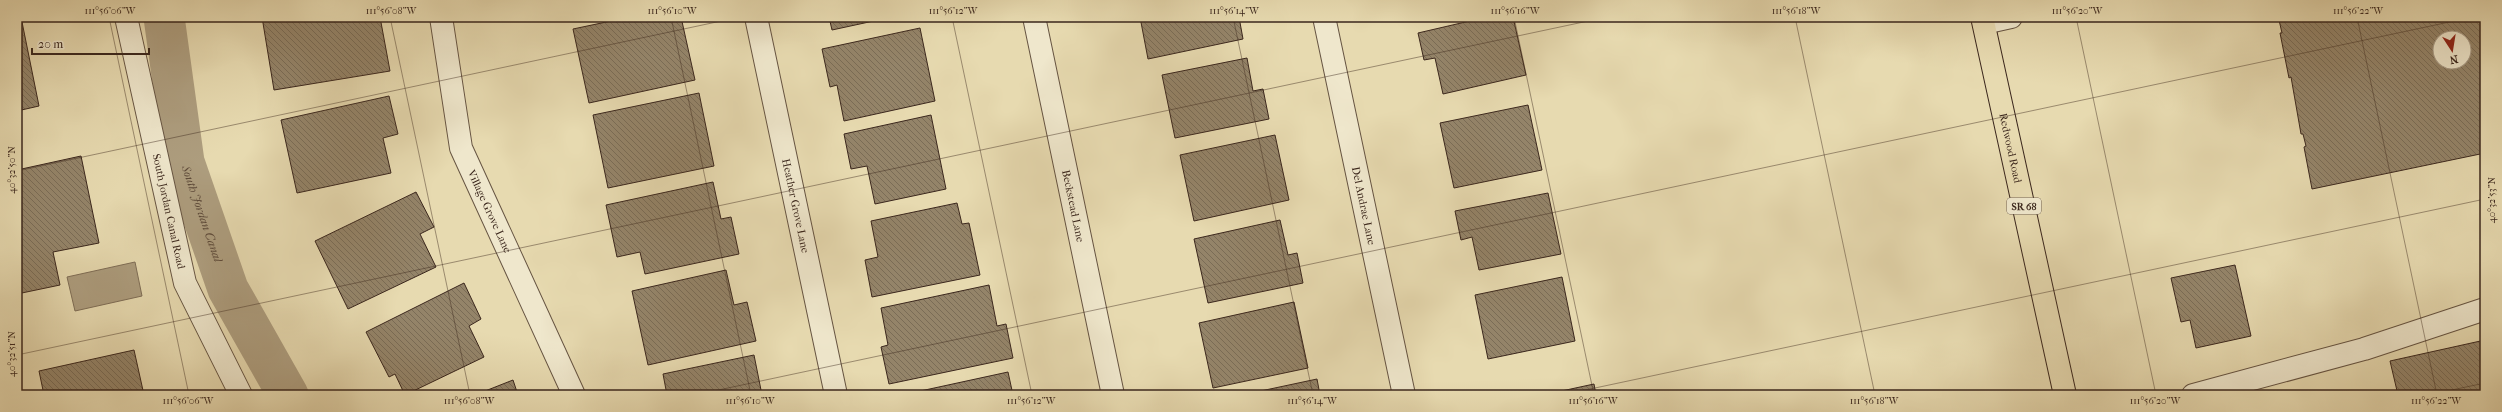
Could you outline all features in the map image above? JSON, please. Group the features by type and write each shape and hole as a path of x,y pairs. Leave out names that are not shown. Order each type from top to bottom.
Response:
{"main road":[{"name":"Redwood Road","path":"1983,20 2065,395"}],"street":[{"name":"South Jordan Canal Road","path":"126,17 185,283 241,395"},
{"name":"Village Grove Lane","path":"441,17 461,148 574,395"},
{"name":"Heather Grove Lane","path":"756,17 836,395"},
{"name":"Beckstead Lane","path":"1034,17 1114,395"},
{"name":"Del Andrae Lane","path":"1324,17 1404,395"},
{"path":"1983,20 2011,17"},
{"path":"2193,395 2364,349 2485,309"}],"shaded area":[{"path":"135,262 142,296 75,311 67,277"}],"building":[{"path":"17,17 21,17 39,106 17,111"},
{"path":"262,17 380,17 390,71 274,90"},
{"path":"630,17 681,17 695,80 589,103 573,29"},
{"path":"829,17 892,17 832,30"},
{"path":"1140,17 1239,17 1243,39 1148,59"},
{"path":"1487,17 1513,17 1526,75 1443,94 1435,58 1424,60 1418,33"},
{"path":"2293,17 2485,17 2485,153 2312,189 2304,147 2306,146 2303,134 2301,134 2291,77 2289,78 2280,33 2282,33 2279,20"},
{"path":"920,28 935,101 844,121 837,85 830,87 822,49"},
{"path":"1247,58 1253,91 1263,89 1269,119 1175,138 1162,75"},
{"path":"699,93 714,166 608,188 593,115"},
{"path":"389,96 398,134 383,138 391,173 297,193 281,120"},
{"path":"1528,105 1542,170 1454,188 1440,123"},
{"path":"931,115 946,189 875,204 867,166 851,169 844,134"},
{"path":"1275,135 1289,200 1194,221 1180,155"},
{"path":"81,156 99,243 53,252 60,285 17,294 17,170"},
{"path":"713,182 721,219 731,217 739,254 645,274 640,252 617,257 606,205"},
{"path":"416,192 434,227 420,234 436,267 348,309 315,241"},
{"path":"1548,193 1561,254 1479,270 1472,237 1461,240 1455,211"},
{"path":"957,203 962,224 969,223 980,275 872,297 865,260 878,257 871,221"},
{"path":"1280,220 1288,255 1297,253 1303,283 1208,303 1194,239"},
{"path":"2235,265 2251,336 2196,348 2190,320 2181,322 2171,278"},
{"path":"726,270 734,305 747,302 756,341 648,365 632,291"},
{"path":"1562,277 1575,341 1488,359 1475,295"},
{"path":"464,283 481,319 469,326 484,357 405,395 395,374 389,377 366,332"},
{"path":"989,285 997,326 1006,324 1013,358 889,384 881,347 888,345 881,308"},
{"path":"1294,302 1308,368 1213,388 1199,323"},
{"path":"2485,340 2485,395 2398,395 2390,361"},
{"path":"134,350 144,395 44,395 39,371"},
{"path":"754,355 762,395 667,395 663,374"},
{"path":"1008,372 1013,395 902,395"},
{"path":"1317,379 1320,395 1242,395"},
{"path":"513,380 518,395 475,395"},
{"path":"1594,384 1596,395 1543,395"}],"waterway":[{"name":"South Jordan Canal","path":"164,17 184,162 228,289 288,395"}]}
